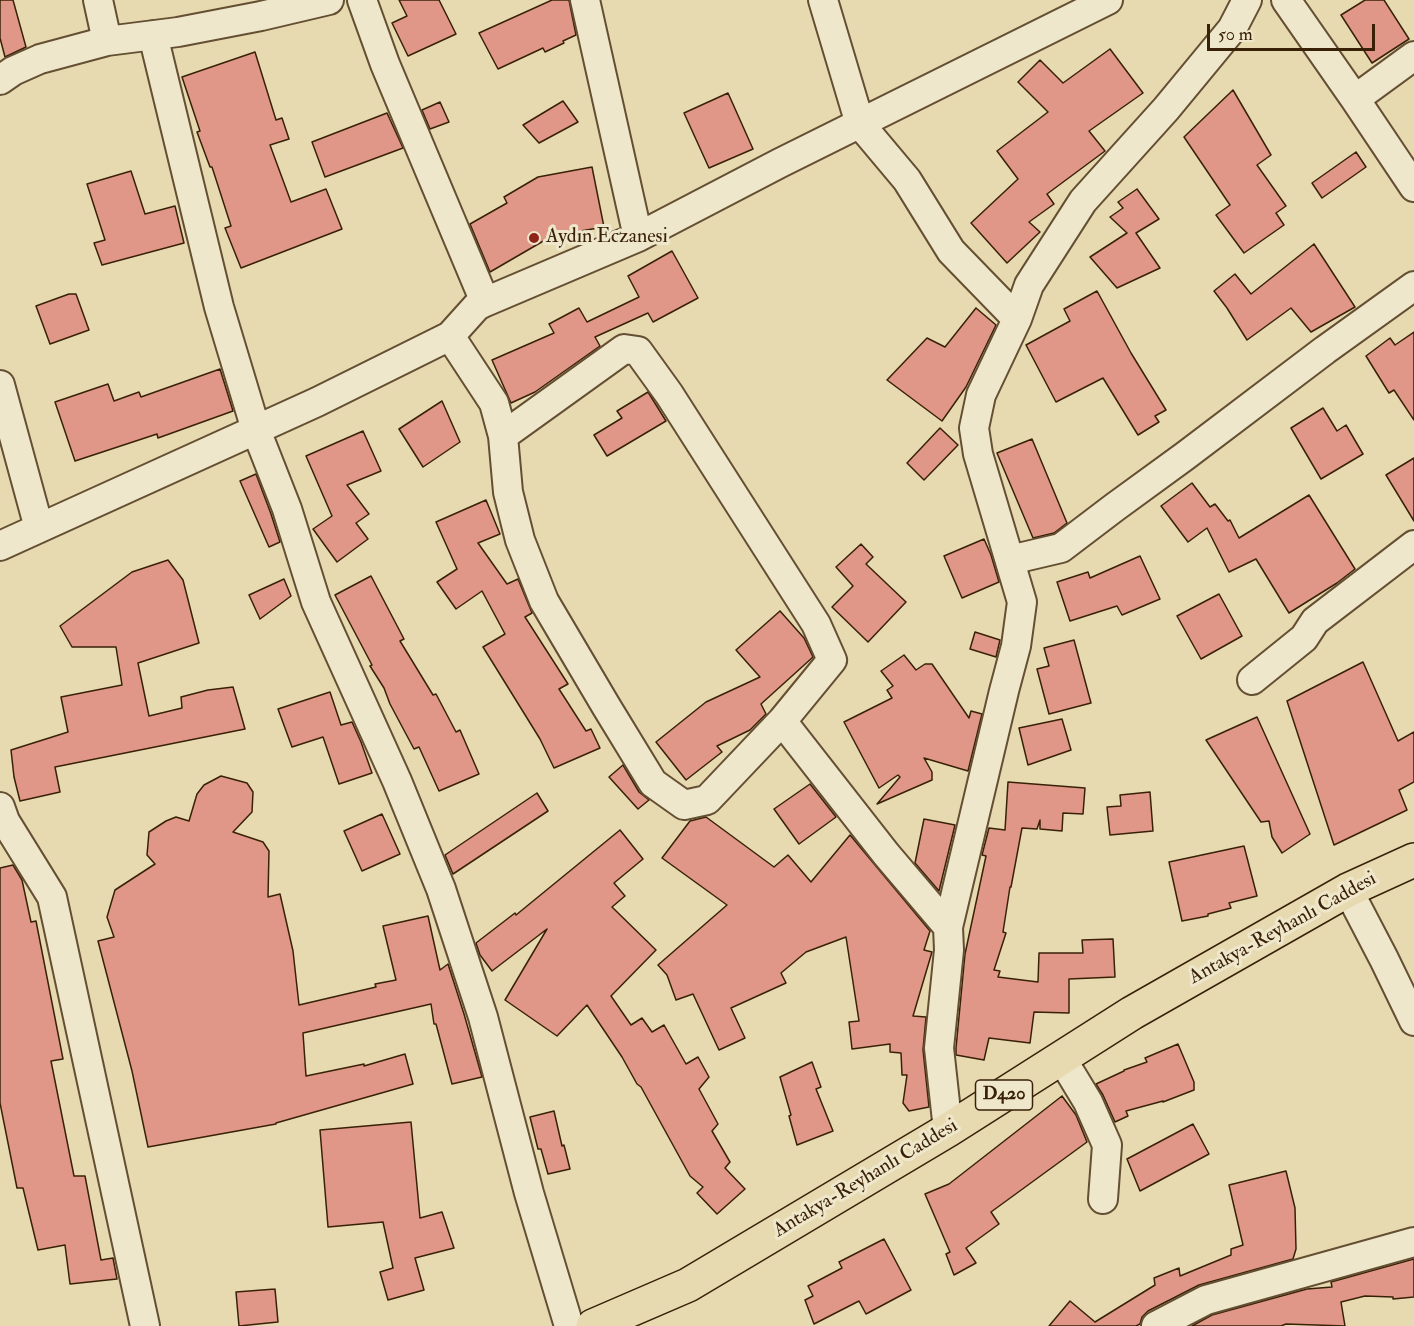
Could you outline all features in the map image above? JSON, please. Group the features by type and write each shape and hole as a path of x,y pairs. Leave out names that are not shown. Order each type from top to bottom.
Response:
{"main road":[{"name":"Antakya-Reyhanlı Caddesi","path":"593,1326 688,1285 948,1130 1132,1013 1348,890 1414,860"}],"street":[{"path":"98,0 107,41"},
{"path":"0,80 13,71 40,59 107,41 178,32 329,0"},
{"path":"362,0 385,64 485,302"},
{"path":"585,0 638,237"},
{"path":"823,0 860,124 907,180 951,251 1017,319"},
{"path":"948,1130 939,1048 949,950 948,927 1016,646 1022,602 978,454 974,428 981,395 1017,319 1029,285 1083,201 1166,109 1232,29 1246,0"},
{"path":"1286,0 1414,187"},
{"path":"0,546 317,402 450,336 477,306 638,237 1095,3"},
{"path":"153,35 219,307 256,430 287,509 316,602 397,781 441,889 483,1017 529,1193 569,1326"},
{"path":"1355,99 1414,56"},
{"path":"1010,560 1061,548 1414,286"},
{"path":"450,336 494,403 503,436 508,492 520,540 544,602 653,783 684,805 707,800 782,721 832,660 816,624 669,394 638,351 624,349 503,436"},
{"path":"0,385 39,528"},
{"path":"1252,680 1304,638 1315,621 1414,545"},
{"path":"782,721 886,854 948,927"},
{"path":"0,807 5,820 52,897 145,1326"},
{"path":"1348,890 1414,1021"},
{"path":"1062,1059 1088,1102 1107,1145 1103,1198"},
{"path":"1156,1326 1206,1300 1414,1242"}],"building":[{"path":"0,0 13,0 26,47 5,57 0,38"},
{"path":"399,0 439,0 456,34 408,56 392,23 407,16"},
{"path":"552,0 569,0 576,35 545,52 543,48 498,69 479,33"},
{"path":"1365,0 1384,0 1409,39 1372,63 1341,15"},
{"path":"1110,49 1143,93 1089,131 1105,151 1047,194 1054,204 1029,222 1040,232 1007,263 971,223 1018,179 997,151 1048,112 1018,82 1040,60 1063,83"},
{"path":"255,52 276,120 282,118 289,139 270,145 291,202 326,189 342,229 241,268 225,228 231,226 212,167 210,167 197,132 200,131 182,77"},
{"path":"1233,90 1271,155 1257,165 1286,206 1276,213 1284,225 1244,253 1216,215 1230,205 1184,137"},
{"path":"728,93 753,149 709,168 684,113"},
{"path":"563,101 578,122 539,143 523,125"},
{"path":"440,102 449,122 430,129 422,110"},
{"path":"387,113 403,148 325,177 312,142"},
{"path":"1356,152 1366,167 1322,198 1312,183"},
{"path":"592,167 604,227 552,236 490,272 470,224 507,203 504,197 538,177"},
{"path":"131,171 145,214 175,206 184,243 102,265 94,243 105,240 87,184"},
{"path":"1137,189 1159,219 1136,233 1160,268 1117,288 1090,257 1127,233 1110,217 1123,208 1118,202"},
{"path":"1314,244 1355,307 1311,332 1291,308 1247,340 1214,291 1235,274 1251,294"},
{"path":"672,251 698,298 653,322 648,313 595,337 600,346 535,392 511,403 492,360 554,333 549,324 579,308 587,322 639,297 628,276"},
{"path":"1097,291 1166,410 1155,416 1159,422 1138,435 1103,378 1056,402 1026,345 1070,321 1064,309"},
{"path":"69,294 76,294 89,330 50,344 36,306"},
{"path":"976,308 996,325 966,387 942,421 887,380 927,338 945,347"},
{"path":"1414,332 1414,420 1394,390 1389,393 1366,356 1390,338 1395,345"},
{"path":"220,369 233,411 158,438 157,434 75,461 55,402 108,384 114,401 139,392 141,397"},
{"path":"648,392 666,421 607,456 594,435 622,418 617,411"},
{"path":"442,401 460,442 423,467 399,429"},
{"path":"1323,408 1337,431 1346,425 1363,454 1321,479 1291,428"},
{"path":"940,428 958,445 924,480 907,463"},
{"path":"363,431 381,471 347,485 369,514 356,523 368,539 337,562 313,529 332,516 306,456"},
{"path":"1032,439 1067,523 1054,533 1033,538 997,453"},
{"path":"1414,458 1414,521 1386,475"},
{"path":"256,474 280,542 269,547 240,481"},
{"path":"1192,483 1210,507 1215,504 1228,521 1230,520 1239,538 1309,495 1355,569 1289,613 1256,559 1229,572 1207,528 1188,542 1161,506"},
{"path":"486,500 500,534 478,543 507,584 518,579 532,613 525,617 568,684 559,689 586,731 591,729 600,748 554,768 540,739 483,647 505,634 482,591 456,609 437,582 457,569 436,522"},
{"path":"984,539 999,582 962,598 944,556"},
{"path":"861,544 873,557 866,564 906,602 868,642 832,607 853,586 836,567"},
{"path":"1140,556 1160,599 1122,615 1117,606 1070,621 1057,582 1088,572 1090,578"},
{"path":"168,560 183,580 199,643 138,663 149,716 182,708 181,697 233,687 245,729 55,767 60,792 20,801 11,750 68,732 61,697 122,685 116,647 72,647 60,626 132,572"},
{"path":"371,576 404,639 400,641 433,695 436,694 456,732 460,730 479,774 439,791 419,747 414,749 335,595"},
{"path":"284,579 291,596 260,619 249,595"},
{"path":"1219,594 1242,636 1201,659 1177,616"},
{"path":"780,611 804,638 813,657 761,704 766,714 750,730 717,746 722,752 686,780 656,742 706,702 760,677 736,650"},
{"path":"975,632 1000,640 996,657 970,649"},
{"path":"1074,640 1091,703 1049,714 1037,669 1049,666 1044,648"},
{"path":"904,655 916,670 925,664 932,664 969,718 971,711 982,714 968,771 924,758 932,772 932,780 877,804 900,777 898,775 879,788 844,722 892,698 887,690 893,686 881,671"},
{"path":"1363,662 1398,741 1414,732 1414,782 1399,790 1407,810 1334,845 1287,701"},
{"path":"330,692 341,725 352,722 372,773 339,784 323,737 292,747 278,709"},
{"path":"1257,717 1310,834 1282,853 1272,837 1269,821 1261,822 1206,740"},
{"path":"1062,719 1071,750 1028,765 1019,728"},
{"path":"623,765 639,792 649,800 638,809 609,777"},
{"path":"221,776 247,783 253,792 252,812 233,832 263,842 269,851 268,897 280,894 293,951 299,1005 396,980 383,926 428,916 440,970 448,964 482,1077 452,1084 436,1024 434,1024 431,1004 303,1033 306,1076 364,1064 364,1066 405,1054 413,1084 276,1124 148,1147 132,1071 98,941 114,937 107,917 115,890 155,864 147,855 149,832 176,817 189,821 197,794 204,785"},
{"path":"1008,782 1085,788 1083,814 1063,813 1062,831 1040,829 1040,820 1037,829 1022,828 1003,932 1006,933 994,970 1000,971 998,977 1038,982 1039,953 1083,953 1082,940 1113,939 1115,977 1069,979 1069,1013 1034,1012 1030,1043 989,1038 984,1060 956,1055 956,1048 965,954 986,856 982,855 989,828 1005,830"},
{"path":"810,784 836,817 799,844 774,809"},
{"path":"1150,792 1153,831 1110,835 1107,807 1121,806 1120,795"},
{"path":"537,793 548,811 453,874 445,855"},
{"path":"382,814 400,854 362,871 344,831"},
{"path":"706,817 774,867 788,855 811,882 850,835 930,931 924,950 932,952 913,1016 926,1017 923,1050 929,1107 909,1111 903,1103 907,1075 902,1075 901,1053 890,1052 890,1044 852,1049 849,1022 859,1021 846,937 806,952 781,973 786,983 731,1008 745,1038 719,1050 693,994 676,1000 667,975 658,965 727,905 662,858 690,821"},
{"path":"924,819 955,825 939,891 915,863"},
{"path":"620,830 643,859 614,883 625,896 612,907 656,950 611,996 631,1025 642,1018 652,1032 664,1025 686,1064 698,1057 709,1077 699,1089 718,1124 712,1131 730,1162 725,1168 745,1189 717,1214 697,1193 703,1187 690,1176 641,1087 587,1005 557,1036 505,1000 547,929 492,971 480,955 476,943 515,913 516,915"},
{"path":"1244,846 1257,896 1229,903 1231,908 1208,914 1208,916 1182,921 1169,862"},
{"path":"13,865 22,880 31,922 36,921 63,1059 51,1061 74,1176 85,1176 101,1260 113,1258 117,1279 70,1284 65,1245 38,1250 23,1188 17,1188 0,1103 0,868"},
{"path":"1178,1044 1194,1082 1194,1090 1163,1102 1126,1111 1128,1116 1115,1122 1096,1084 1147,1062 1145,1058"},
{"path":"812,1062 821,1087 816,1089 833,1131 797,1145 780,1077"},
{"path":"1062,1096 1076,1115 1087,1142 991,1212 999,1224 966,1248 976,1263 954,1275 946,1254 950,1252 925,1194 949,1184"},
{"path":"554,1111 570,1169 548,1174 541,1149 538,1149 530,1117"},
{"path":"411,1122 420,1218 442,1212 454,1248 415,1258 424,1290 388,1300 380,1272 393,1268 383,1222 328,1227 320,1130"},
{"path":"1193,1124 1209,1154 1140,1191 1127,1159"},
{"path":"1286,1171 1295,1208 1296,1249 1293,1259 1199,1285 1148,1311 1142,1317 1140,1324 1136,1326 1049,1326 1070,1301 1095,1322 1155,1285 1154,1278 1179,1268 1180,1276 1231,1255 1231,1249 1243,1245 1229,1185"},
{"path":"884,1239 911,1290 866,1314 859,1301 814,1324 805,1300 813,1296 808,1286 842,1268 839,1262"},
{"path":"1414,1259 1414,1297 1393,1299 1393,1297 1365,1296 1341,1302 1345,1326 1286,1324 1281,1326 1192,1326 1212,1315 1307,1289 1332,1287 1331,1282"},
{"path":"275,1289 278,1322 239,1326 236,1292"}],"place":[{"name":"Aydın Eczanesi","path":"534,238"}]}
